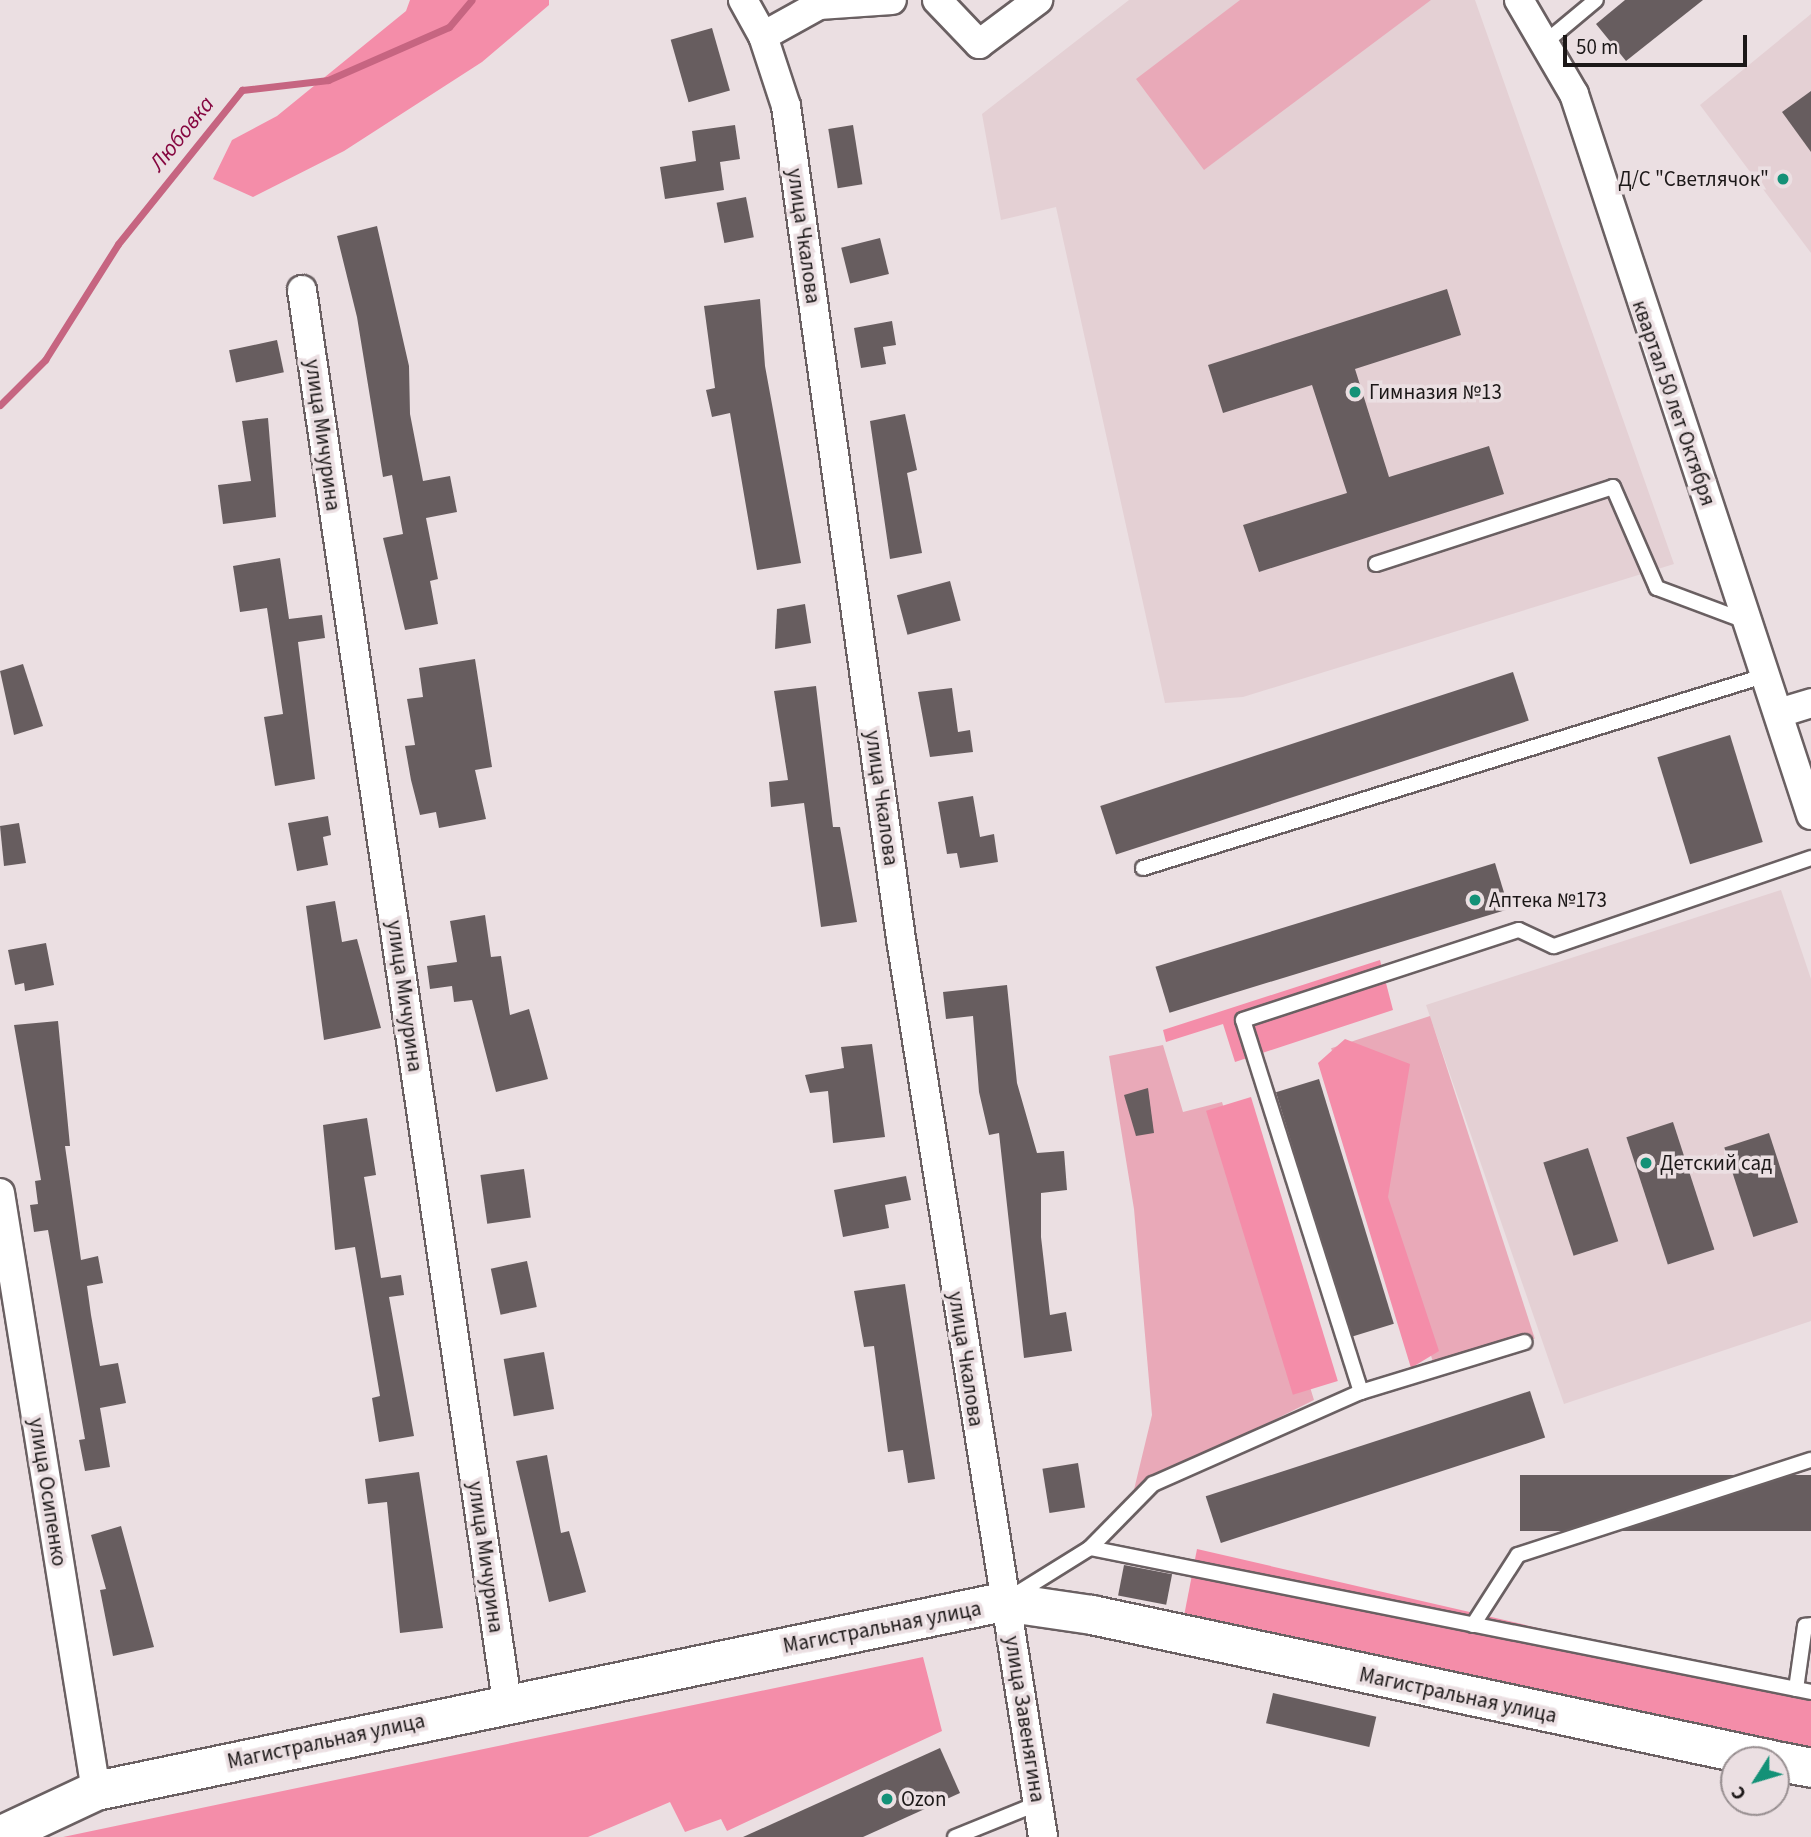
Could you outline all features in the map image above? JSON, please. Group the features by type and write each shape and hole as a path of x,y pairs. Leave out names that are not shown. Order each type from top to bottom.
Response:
{"main road":[{"name":"Магистральная улица","path":"0,1836 96,1791 508,1702 1003,1602 1092,1615 1720,1749"},
{"name":"Магистральная улица","path":"1790,1763 1811,1768"}],"street":[{"name":"улица Чкалова","path":"743,0 763,36 786,106 901,939 1003,1602"},
{"path":"763,36 819,3 892,0"},
{"path":"937,0 979,44 1038,0"},
{"name":"квартал 50 лет Октября","path":"1519,0 1542,45 1574,94 1599,186 1780,713 1811,815"},
{"name":"улица Мичурина","path":"302,290 508,1702"},
{"path":"1780,713 1811,703"},
{"name":"улица Осипенко","path":"0,1193 96,1791"},
{"name":"улица Завенягина","path":"1003,1602 1043,1837"}],"lane":[{"path":"1542,45 1596,0"},
{"path":"1376,564 1613,487 1657,587 1749,623"},
{"path":"1143,868 1767,675"},
{"path":"1361,1392 1243,1020 1519,930 1554,946 1811,859"},
{"path":"1003,1602 1090,1548 1153,1484 1361,1392 1525,1342"},
{"path":"1473,1625 1518,1555 1811,1460"},
{"path":"1090,1548 1804,1690 1805,1626 1811,1625"},
{"path":"955,1837 1039,1803"}],"shaded area":[{"path":"410,0 549,0 549,5 482,62 344,151 253,197 213,179 232,140 277,116 406,11"},
{"name":"Гимназия №13","path":"1129,0 1475,0 1674,564 1243,697 1165,703 1056,207 1001,220 982,114"},
{"path":"1240,0 1431,0 1204,170 1136,79"},
{"name":"Д/С \"Светлячок\"","path":"1811,14 1811,253 1700,105"},
{"name":"Детский сад","path":"1781,890 1811,979 1811,1321 1564,1404 1426,1005"},
{"path":"1380,960 1393,1010 1235,1062 1223,1024 1166,1042 1163,1030"},
{"path":"1430,1016 1535,1338 1436,1371 1331,1048"},
{"path":"1345,1039 1410,1064 1388,1197 1439,1351 1411,1368 1318,1063"},
{"path":"1163,1045 1183,1112 1222,1102 1314,1400 1178,1468 1132,1498 1152,1415 1134,1209 1109,1056"},
{"path":"1251,1097 1338,1381 1293,1395 1206,1111"},
{"path":"1197,1549 1811,1691 1811,1748 1184,1616"},
{"path":"923,1657 942,1731 727,1831 721,1819 685,1832 670,1802 588,1837 63,1837"}],"building":[{"path":"1625,0 1703,0 1626,61 1596,24"},
{"path":"712,28 730,90 689,102 671,40"},
{"path":"1811,91 1811,152 1782,112"},
{"path":"735,125 740,159 720,162 724,190 665,199 660,167 696,161 692,131"},
{"path":"853,125 862,184 838,188 828,129"},
{"path":"746,197 754,237 724,243 717,203"},
{"path":"377,226 409,366 410,414 423,481 450,476 457,512 426,518 438,579 430,581 438,624 405,630 383,538 403,534 392,475 383,477 357,317 337,236"},
{"path":"880,238 889,274 850,284 841,248"},
{"path":"1447,289 1461,335 1355,369 1389,477 1489,446 1504,494 1259,572 1243,525 1347,493 1312,385 1223,413 1208,365"},
{"path":"760,299 765,366 801,563 757,570 730,413 712,417 706,390 715,388 704,306"},
{"path":"892,321 896,345 883,347 886,364 861,368 854,328"},
{"path":"277,340 284,372 236,382 229,350"},
{"path":"905,414 917,470 907,473 922,553 890,559 870,421"},
{"path":"268,418 276,517 223,524 218,485 251,481 242,421"},
{"path":"280,558 289,619 322,615 325,638 298,642 315,779 275,786 264,717 283,714 267,608 240,612 233,566"},
{"path":"950,581 961,621 907,635 897,595"},
{"path":"805,604 811,643 775,649 777,609"},
{"path":"475,659 492,767 475,770 486,819 439,828 436,812 420,815 411,780 405,746 415,745 407,699 423,697 419,668"},
{"path":"23,664 43,726 14,735 0,671"},
{"path":"1513,672 1529,721 1116,855 1100,806"},
{"path":"816,686 833,827 840,827 857,922 821,927 804,803 771,807 769,782 788,780 774,691"},
{"path":"952,688 958,732 970,730 973,752 930,757 918,692"},
{"path":"1730,735 1763,842 1690,864 1657,757"},
{"path":"973,796 980,837 994,834 998,862 960,868 957,853 947,854 938,802"},
{"path":"328,816 331,835 323,837 328,865 297,871 288,823"},
{"path":"19,823 26,863 4,866 0,826"},
{"path":"1495,863 1509,909 1170,1013 1156,967"},
{"path":"335,901 342,942 357,939 381,1028 324,1040 306,906"},
{"path":"485,915 491,957 501,956 510,1015 529,1009 548,1079 496,1092 472,1000 454,1002 452,986 430,989 427,966 457,962 450,921"},
{"path":"46,943 54,985 25,991 24,983 15,985 8,950"},
{"path":"1007,985 1017,1083 1037,1153 1064,1151 1067,1190 1041,1193 1041,1237 1050,1315 1066,1312 1072,1351 1024,1358 999,1133 989,1135 979,1092 973,1016 946,1019 943,992"},
{"path":"58,1021 70,1146 65,1146 81,1260 98,1256 103,1283 87,1286 100,1366 118,1363 126,1403 100,1408 110,1467 85,1471 79,1440 85,1439 48,1230 34,1232 30,1205 38,1204 35,1181 41,1180 14,1025"},
{"path":"872,1044 885,1137 833,1143 828,1091 810,1093 805,1075 844,1068 841,1047"},
{"path":"1319,1079 1394,1324 1351,1337 1276,1092"},
{"path":"1148,1088 1154,1133 1136,1136 1124,1095"},
{"path":"367,1118 376,1175 364,1177 381,1278 401,1275 404,1295 389,1297 414,1436 379,1442 372,1398 380,1396 355,1247 335,1250 323,1125"},
{"path":"1673,1122 1714,1249 1668,1265 1626,1137"},
{"path":"1769,1133 1798,1222 1753,1237 1724,1148"},
{"path":"1588,1148 1618,1241 1574,1256 1543,1163"},
{"path":"524,1169 531,1218 487,1224 480,1175"},
{"path":"906,1176 911,1200 885,1205 889,1228 843,1237 834,1190"},
{"path":"527,1261 537,1307 501,1315 491,1269"},
{"path":"905,1284 935,1479 908,1483 903,1450 888,1452 874,1346 864,1347 854,1291"},
{"path":"544,1352 554,1409 514,1416 504,1359"},
{"path":"1530,1391 1545,1438 1221,1543 1206,1496"},
{"path":"547,1455 561,1533 569,1531 586,1592 549,1602 516,1461"},
{"path":"1078,1463 1085,1507 1049,1513 1042,1469"},
{"path":"419,1472 443,1628 400,1633 387,1502 368,1504 365,1479"},
{"path":"1520,1475 1811,1475 1811,1531 1520,1531"},
{"path":"121,1526 154,1647 113,1656 100,1590 106,1589 91,1535"},
{"path":"1124,1565 1172,1574 1166,1605 1118,1595"},
{"path":"1273,1693 1376,1717 1369,1747 1266,1723"},
{"path":"940,1748 960,1793 863,1837 743,1837"}],"waterway":[{"name":"Любовка","path":"0,405 45,360 118,244 242,90 328,80 449,27 472,0"}],"place":[{"name":"Д/С \"Светлячок\"","path":"1783,179"},
{"name":"Гимназия №13","path":"1355,392"},
{"name":"Аптека №173","path":"1475,900"},
{"name":"Детский сад","path":"1646,1163"},
{"name":"Ozon","path":"887,1799"}]}
